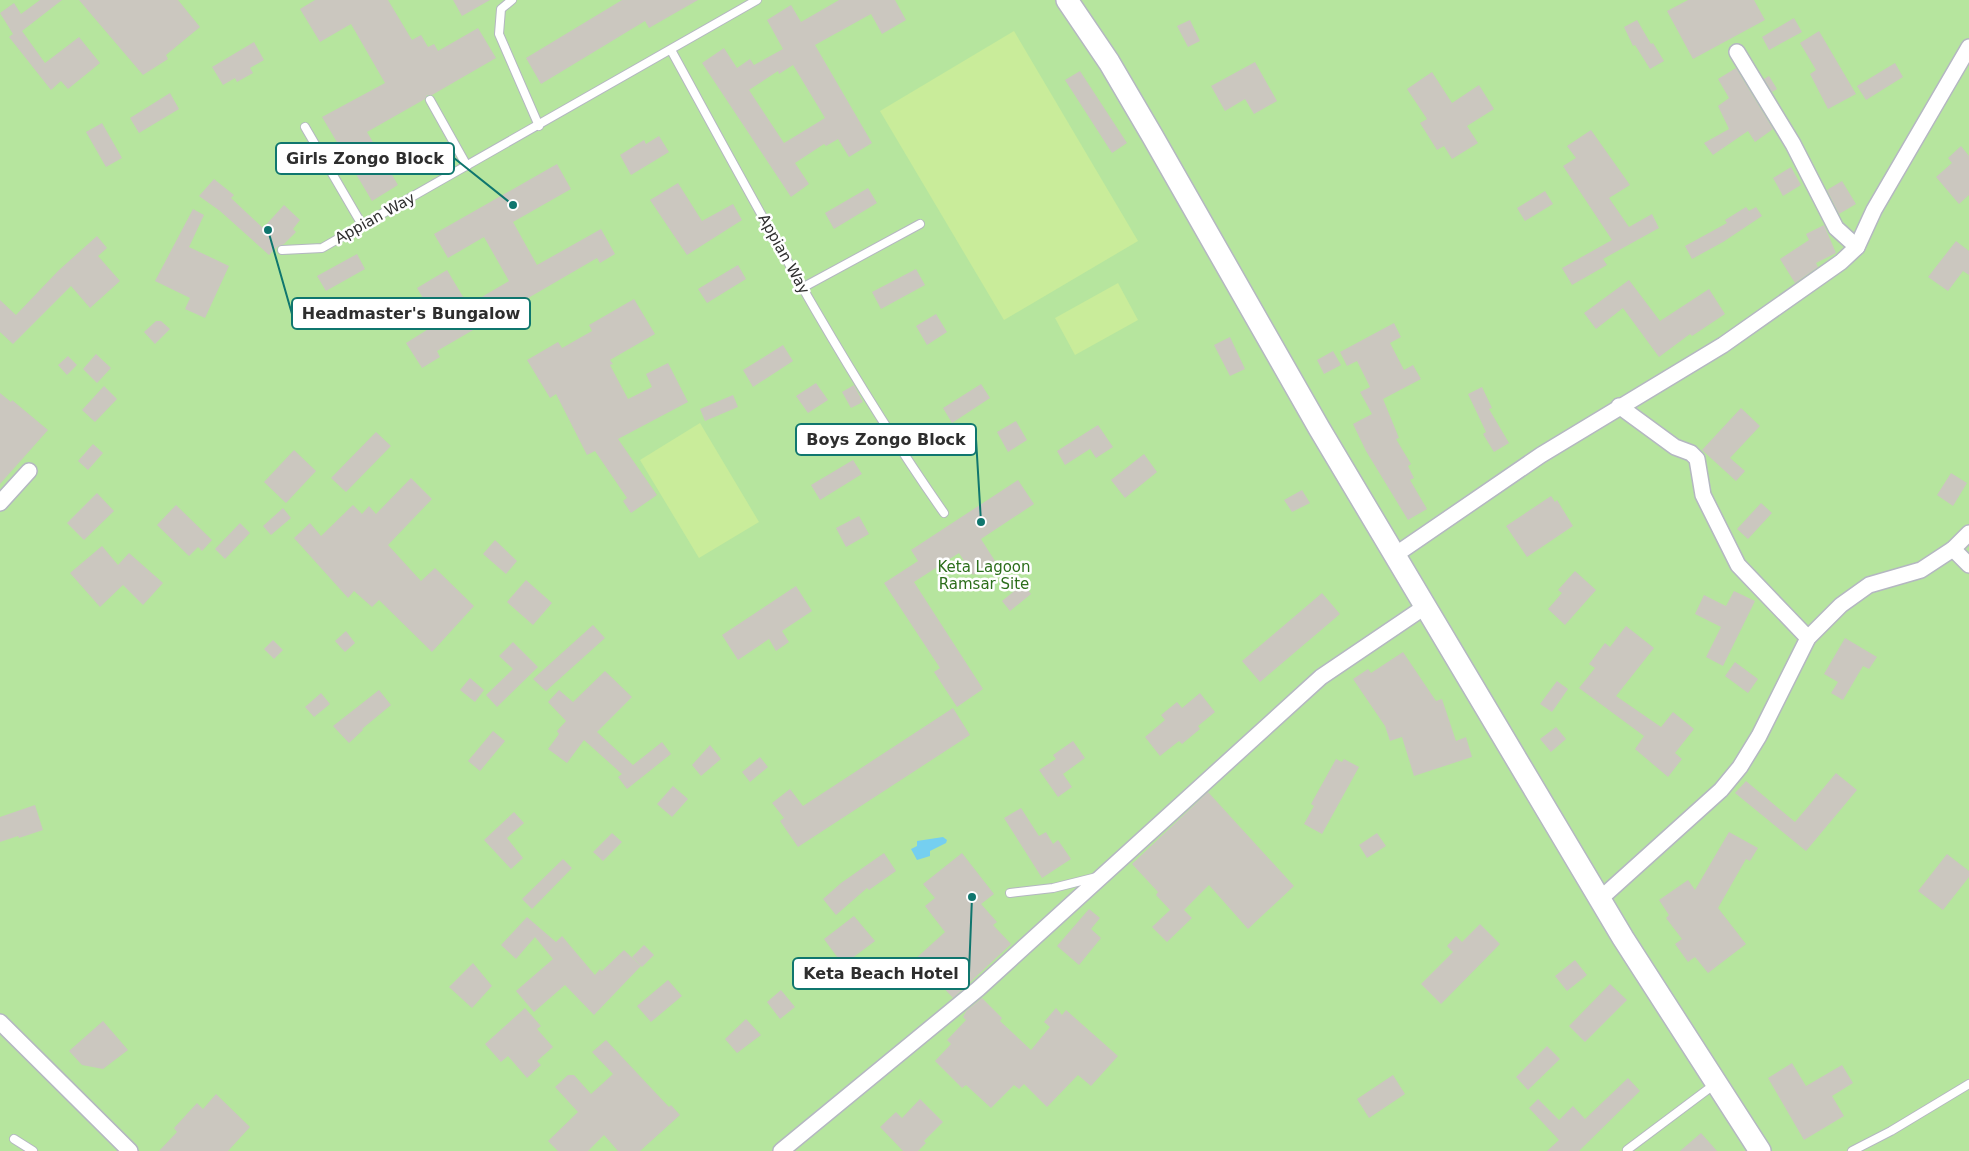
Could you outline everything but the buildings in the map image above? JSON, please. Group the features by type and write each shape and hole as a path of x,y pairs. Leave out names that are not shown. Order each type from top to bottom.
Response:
{"main road":[{"path":"1067,0 1109,62 1172,168 1319,428 1600,899 1760,1151"}],"street":[{"path":"1395,556 1541,455 1618,406 1723,345 1811,285 1857,247 1874,210 1969,47"},
{"path":"1737,52 1793,144 1836,228 1857,247"},
{"path":"1618,406 1675,447 1691,453 1697,459 1703,495 1738,565 1808,638"},
{"path":"0,503 29,471"},
{"path":"1600,899 1700,811 1728,782 1759,736 1808,638 1841,605 1858,591 1879,580 1921,570 1953,549 1969,533"},
{"path":"1953,549 1969,565"},
{"path":"781,1151 978,989 1321,677 1426,606"},
{"path":"0,1022 124,1149"}],"lane":[{"path":"512,0 501,9 499,34 539,126"},
{"name":"Appian Way","path":"282,250 322,248 361,223 539,126 757,0"},
{"name":"Appian Way","path":"671,50 802,288 903,455 944,513"},
{"path":"430,100 467,166"},
{"path":"305,127 361,223"},
{"path":"802,288 920,224"},
{"path":"1010,894 1054,888 1101,876"},
{"path":"1627,1150 1717,1083"},
{"path":"1852,1151 1891,1132 1969,1084"},
{"path":"14,1139 33,1151"}],"green space":[{"name":"Keta Lagoon Ramsar Site","path":"0,0 1969,0 1969,1151 0,1151"},
{"path":"1014,31 1138,241 1004,320 880,111"},
{"path":"1118,283 1138,320 1075,355 1055,318"},
{"path":"700,423 759,522 699,558 640,460"}],"water":[{"path":"943,837 947,840 946,843 930,851 930,856 917,860 911,849 917,846 917,841"}],"place":[{"name":"Girls Zongo Block","path":"513,205"},
{"name":"Headmaster's Bungalow","path":"268,230"},
{"name":"Boys Zongo Block","path":"981,522"},
{"name":"Keta Beach Hotel","path":"972,897"}]}
